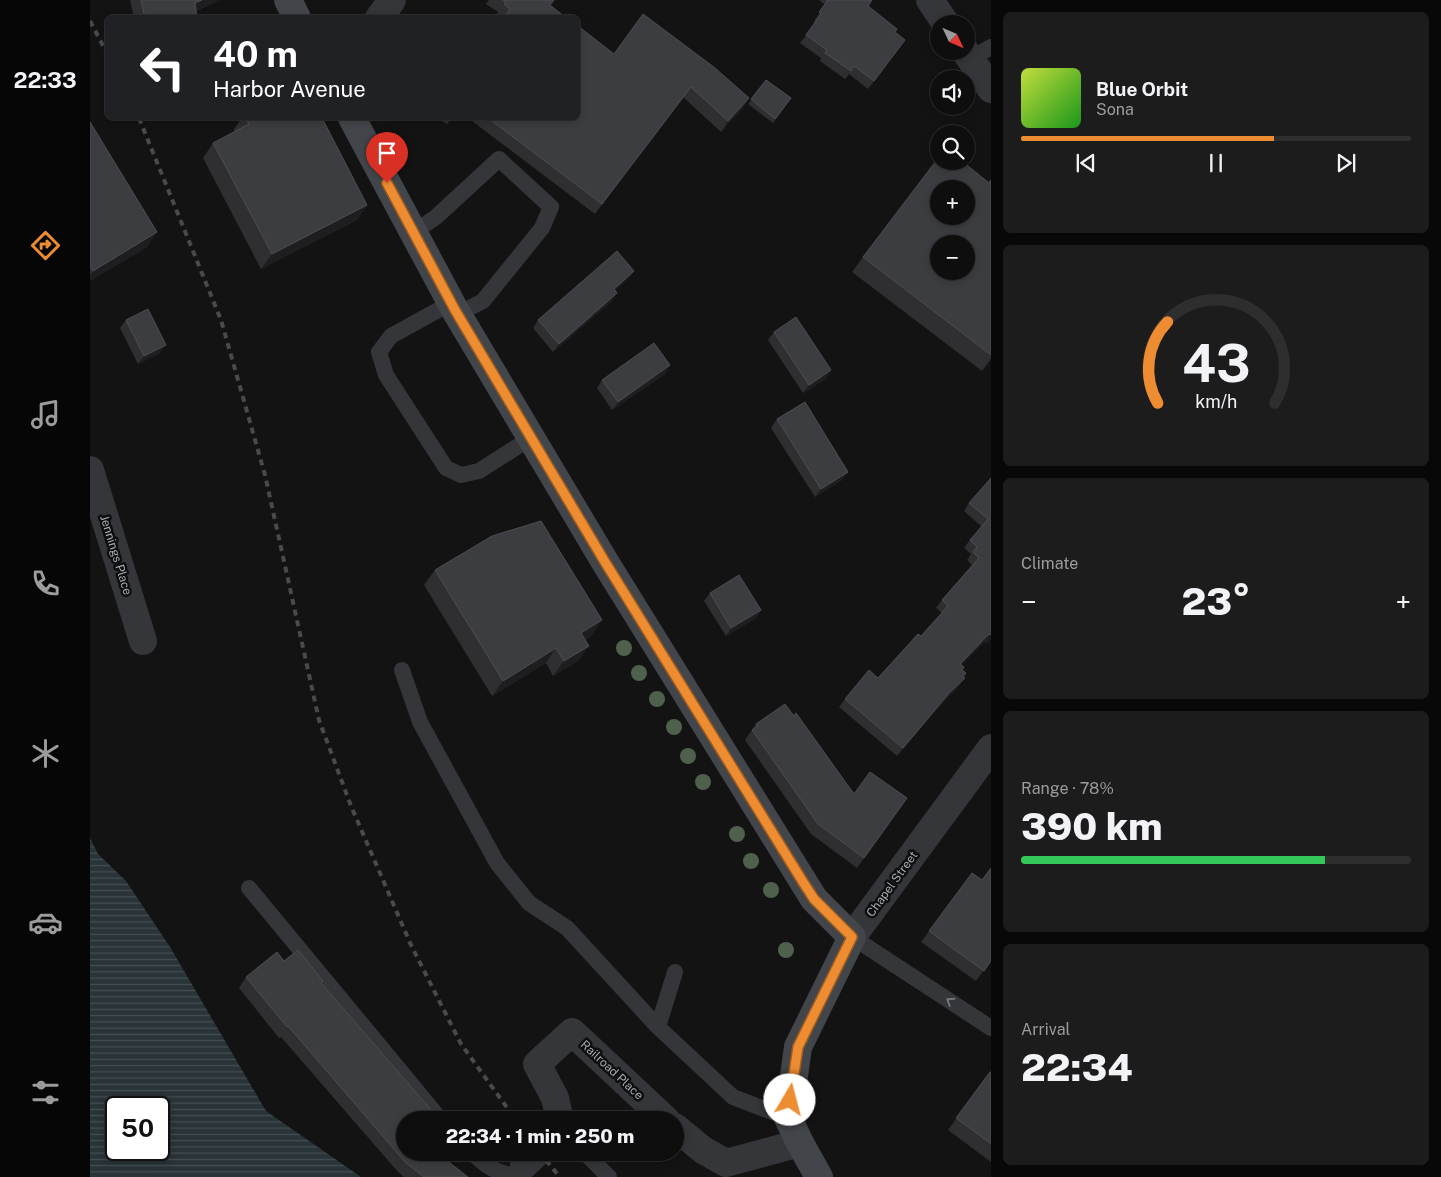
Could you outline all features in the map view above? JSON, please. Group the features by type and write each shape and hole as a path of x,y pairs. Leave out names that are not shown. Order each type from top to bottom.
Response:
{"main road":[{"path":"288,0 296,15"},
{"path":"353,120 454,309 610,570 814,899 852,937"},
{"name":"Chapel Street","path":"788,1118 798,1047 852,937"},
{"path":"788,1118 819,1177"}],"street":[{"path":"381,15 392,0"},
{"path":"930,0 940,15"},
{"path":"975,53 991,89"},
{"name":"Jennings Place","path":"90,470 143,641"},
{"name":"Chapel Street","path":"852,937 991,748"},
{"name":"Railroad Place","path":"558,1111 555,1098 537,1064 572,1032 656,1111"},
{"path":"684,1134 703,1150 726,1163 800,1143"}],"lane":[{"path":"414,233 436,217 499,159 551,207 542,228 482,301 454,309 391,336 379,352 386,375 446,468 461,476 479,471 531,438"},
{"path":"402,670 420,722 497,863 529,902 567,928 658,1027 733,1097 788,1118"},
{"path":"249,888 434,1111"},
{"path":"852,937 991,1028"},
{"path":"658,1027 675,972"},
{"path":"481,1161 497,1174 507,1176 516,1174 529,1161"},
{"path":"593,1161 609,1177"}],"shaded area":[{"path":"90,838 98,854 126,881 170,947 266,1111 361,1177 90,1177"}],"building":[{"path":"141,0 202,0 195,3 197,15 144,15"},
{"path":"503,0 554,0 550,5 562,15 505,15 510,9 504,4 506,2"},
{"path":"828,0 872,0 868,6 897,29 895,32 905,40 874,81 854,66 851,71 825,53 827,50 806,35 821,14 819,12"},
{"path":"643,14 715,68 749,98 728,121 691,87 602,204 491,120 580,120 580,28 614,54"},
{"path":"766,80 791,98 775,119 751,99"},
{"path":"247,120 323,120 367,205 272,254 213,143 249,124"},
{"path":"90,122 157,232 93,271 90,266"},
{"path":"930,169 973,170 989,183 991,180 991,355 863,257"},
{"path":"617,251 634,271 614,289 617,293 559,344 538,320"},
{"path":"148,309 166,345 144,356 126,320"},
{"path":"796,317 831,370 809,385 774,332"},
{"path":"654,343 670,365 618,402 602,380"},
{"path":"805,402 848,472 821,489 777,419"},
{"path":"991,478 991,634 960,664 964,667 962,670 966,673 963,677 965,678 949,693 903,748 845,699 869,670 878,678 918,634 921,636 948,606 942,600 979,558 973,552 977,547 970,540 988,519 969,503"},
{"path":"541,521 602,620 581,633 589,646 564,661 556,648 503,681 435,570 492,536"},
{"path":"739,575 761,610 731,628 710,593"},
{"path":"785,704 794,716 796,713 854,794 870,772 907,798 864,858 818,824 752,730 758,726 756,724"},
{"path":"991,868 991,961 984,971 929,931 972,873 982,880"},
{"path":"298,950 323,981 321,983 432,1111 396,1111 396,1152 246,977 277,952 284,961"},
{"path":"991,1072 991,1144 956,1118"},
{"path":"448,1161 468,1177 424,1177 405,1162"}],"railway":[{"path":"90,21 105,49"},
{"path":"140,120 221,320 265,475 319,720 351,806 411,945 461,1044 509,1111"},
{"path":"547,1161 560,1177"}],"route":[{"path":"387,183 455,310 605,562 814,899 852,937 798,1047 790,1100"}]}
